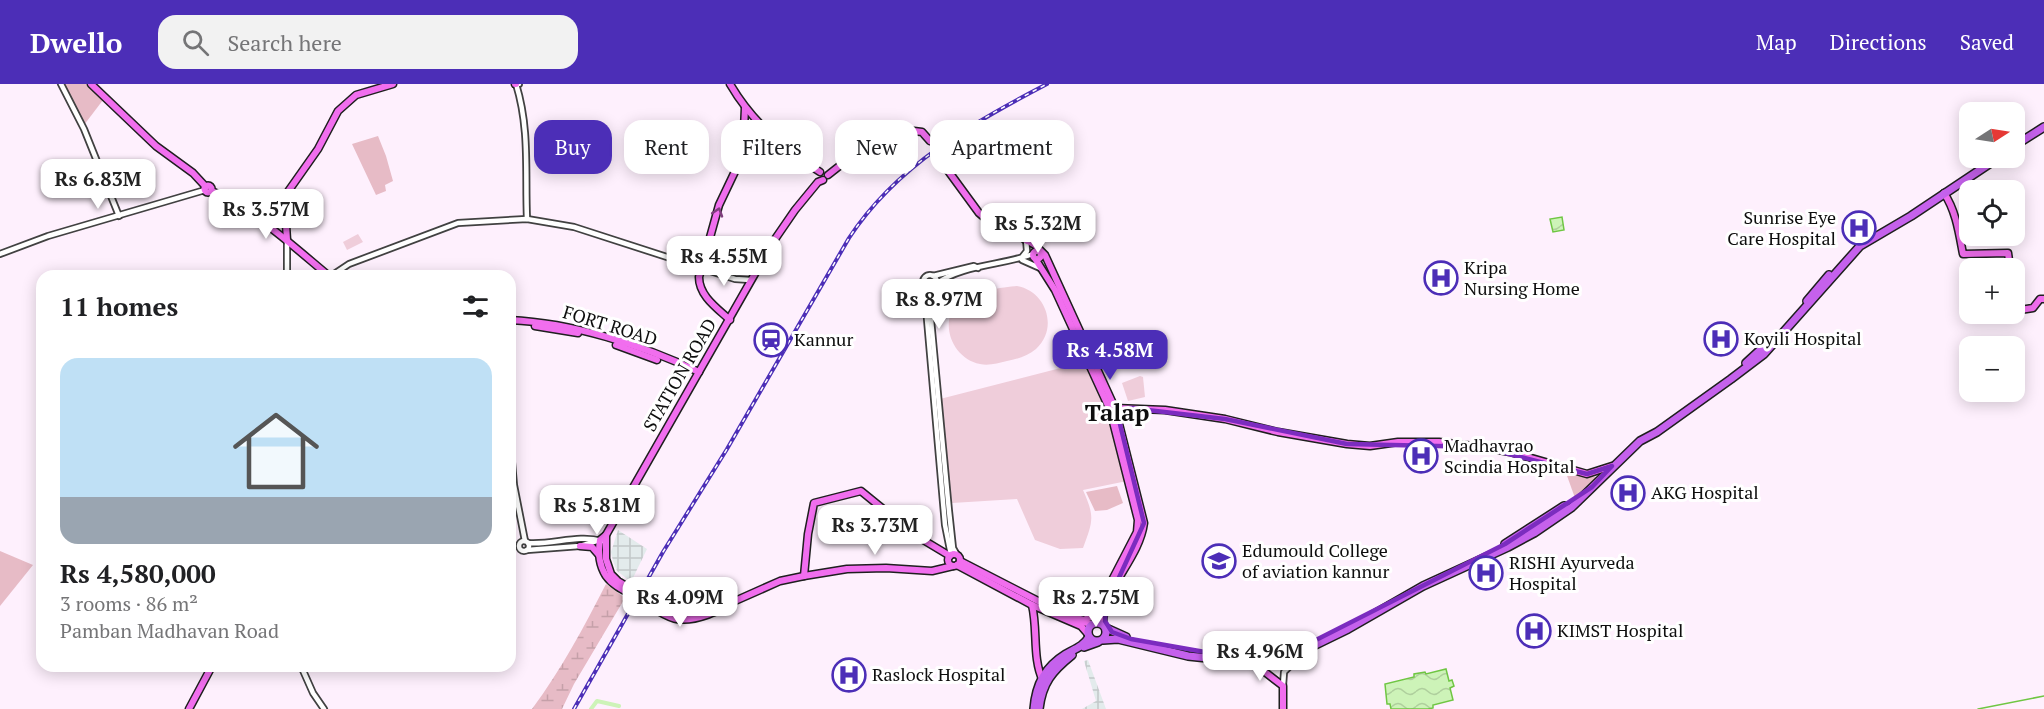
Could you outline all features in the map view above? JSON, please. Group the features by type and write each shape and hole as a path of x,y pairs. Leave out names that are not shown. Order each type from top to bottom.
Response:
{"highway":[{"path":"2025,139 2044,127"},
{"path":"1248,660 1310,643 1411,588 1506,544 1548,519 1591,487 1640,441 1688,404 1718,385 1767,344 1851,248 1954,183 1964,180 1983,168"},
{"path":"1039,709 1043,681 1081,649 1100,641 1128,639 1189,652 1248,660 1309,648 1348,629 1423,586 1534,533 1548,519"},
{"path":"1034,709 1043,681 1059,658 1083,645 1093,624 1107,628 1128,639"},
{"path":"1100,641 1106,635 1107,628"},
{"path":"1089,636 1100,641"}],"main road":[{"path":"92,84 156,146 193,173 207,189 226,197 287,240 323,270"},
{"path":"287,240 286,196 318,149 338,111 356,94 393,84"},
{"path":"730,84 746,108 775,141 822,176"},
{"path":"729,320 702,290 699,283 719,205 743,150 746,108"},
{"name":"STATION ROAD","path":"604,539 780,231 822,176 870,150 917,132 929,141"},
{"path":"953,174 973,201 996,224 1035,245 1045,255 1046,267"},
{"path":"1943,191 1950,201 1956,220 1962,254 2008,253 2009,258"},
{"path":"1026,240 1046,267 1112,409 1136,505 1138,528 1103,605 1090,618 1076,618"},
{"path":"2025,309 2032,308 2040,299 2044,299"},
{"name":"FORT ROAD","path":"516,322 585,331 698,374"},
{"path":"1118,416 1130,408"},
{"path":"1112,409 1165,410 1225,419 1288,434 1347,444 1370,446 1398,442 1482,447 1510,452 1587,474 1612,466"},
{"path":"955,560 1093,624 1140,540 1144,523 1118,416 1112,409"},
{"path":"804,576 814,503 861,491 915,535 1032,605 1081,626 1089,636"},
{"path":"599,556 604,539"},
{"path":"604,539 604,553 611,574 632,590 677,616 694,615 720,604 727,604"},
{"path":"580,546 592,547 599,556 605,575 616,586 676,620 693,620 722,609 727,604 772,583 804,576 847,569 886,568 932,571 955,560"},
{"path":"1032,605 1037,666 1043,681"},
{"path":"1103,605 1107,628"},
{"path":"1103,605 1107,628"},
{"path":"1248,660 1283,686 1283,709"},
{"path":"189,709 209,672"}],"street":[{"path":"62,84 84,129 119,216"},
{"path":"517,84 522,102 526,140 527,219"},
{"path":"0,254 48,236 207,189"},
{"path":"340,270 349,264 458,223 527,219 574,227 735,279 752,280"},
{"path":"287,240 287,270"},
{"path":"1022,259 1027,251 1026,240"},
{"path":"934,375 929,298 932,288 951,276 978,267 1036,255"},
{"path":"1022,259 1046,267"},
{"path":"955,560 924,285 925,277 978,267"},
{"path":"933,276 936,284"},
{"path":"924,285 932,288"},
{"path":"516,496 524,542 529,548 527,550"},
{"path":"590,537 604,539 580,546 527,550 520,550 519,545 524,542 538,543 590,537"},
{"path":"1283,686 1284,672 1309,648"},
{"path":"304,672 313,693 324,709"}],"highlighted area":[{"path":"1130,408 1225,419 1347,444 1482,447 1587,474 1612,466 1592,487 1505,544 1310,643 1239,658 1131,639 1112,632 1105,621 1106,606 1144,523 1118,416"}],"shaded area":[{"path":"358,234 363,242 347,250 343,242"},
{"path":"1017,286 1027,289 1042,303 1048,321 1043,340 1036,349 1015,359 987,365 970,361 955,347 951,338 949,318 953,309 960,301 971,295"},
{"path":"1084,362 1112,425 1127,481 1083,490 1091,519 1083,548 1060,549 1035,540 1017,499 952,503 940,399"},
{"path":"1143,377 1145,397 1128,401 1122,383"},
{"path":"618,530 647,549 631,582 617,571 613,561 611,552"},
{"path":"1088,660 1106,709 1082,709 1096,701 1084,661"}],"green space":[{"path":"64,84 87,84 103,100 84,125"},
{"path":"378,136 393,181 385,185 386,191 376,195 352,144"},
{"path":"1566,473 1597,477 1575,498"},
{"path":"1117,486 1123,503 1107,510 1095,511 1086,492"},
{"path":"0,551 33,565 0,606"},
{"path":"606,584 625,598 574,684 562,709 532,709 572,648"}],"water":[{"path":"1562,217 1564,230 1553,232 1550,219"},
{"path":"1446,669 1449,681 1452,680 1454,686 1450,688 1453,700 1433,705 1433,708 1428,709 1391,709 1390,704 1387,704 1385,684 1414,677 1414,674 1425,672 1426,674"}],"waterway":[{"path":"1978,709 2044,696"},
{"path":"591,709 597,701 619,706"}],"railway":[{"path":"574,709 663,552 727,449 849,238 868,212 913,167 938,148 991,114 1047,84"}],"place":[{"name":"Sunrise Eye Care Hospital","path":"1859,228"},
{"name":"Kripa Nursing Home","path":"1441,278"},
{"name":"Koyili Hospital","path":"1721,339"},
{"name":"Kannur","path":"771,340"},
{"name":"Madhavrao Scindia Hospital","path":"1421,456"},
{"name":"AKG Hospital","path":"1628,493"},
{"name":"Edumould College of aviation kannur","path":"1219,561"},
{"name":"RISHI Ayurveda Hospital","path":"1486,573"},
{"name":"KIMST Hospital","path":"1534,631"},
{"name":"Raslock Hospital","path":"849,675"}],"district":[{"name":"Talap","path":"1117,413"}]}
